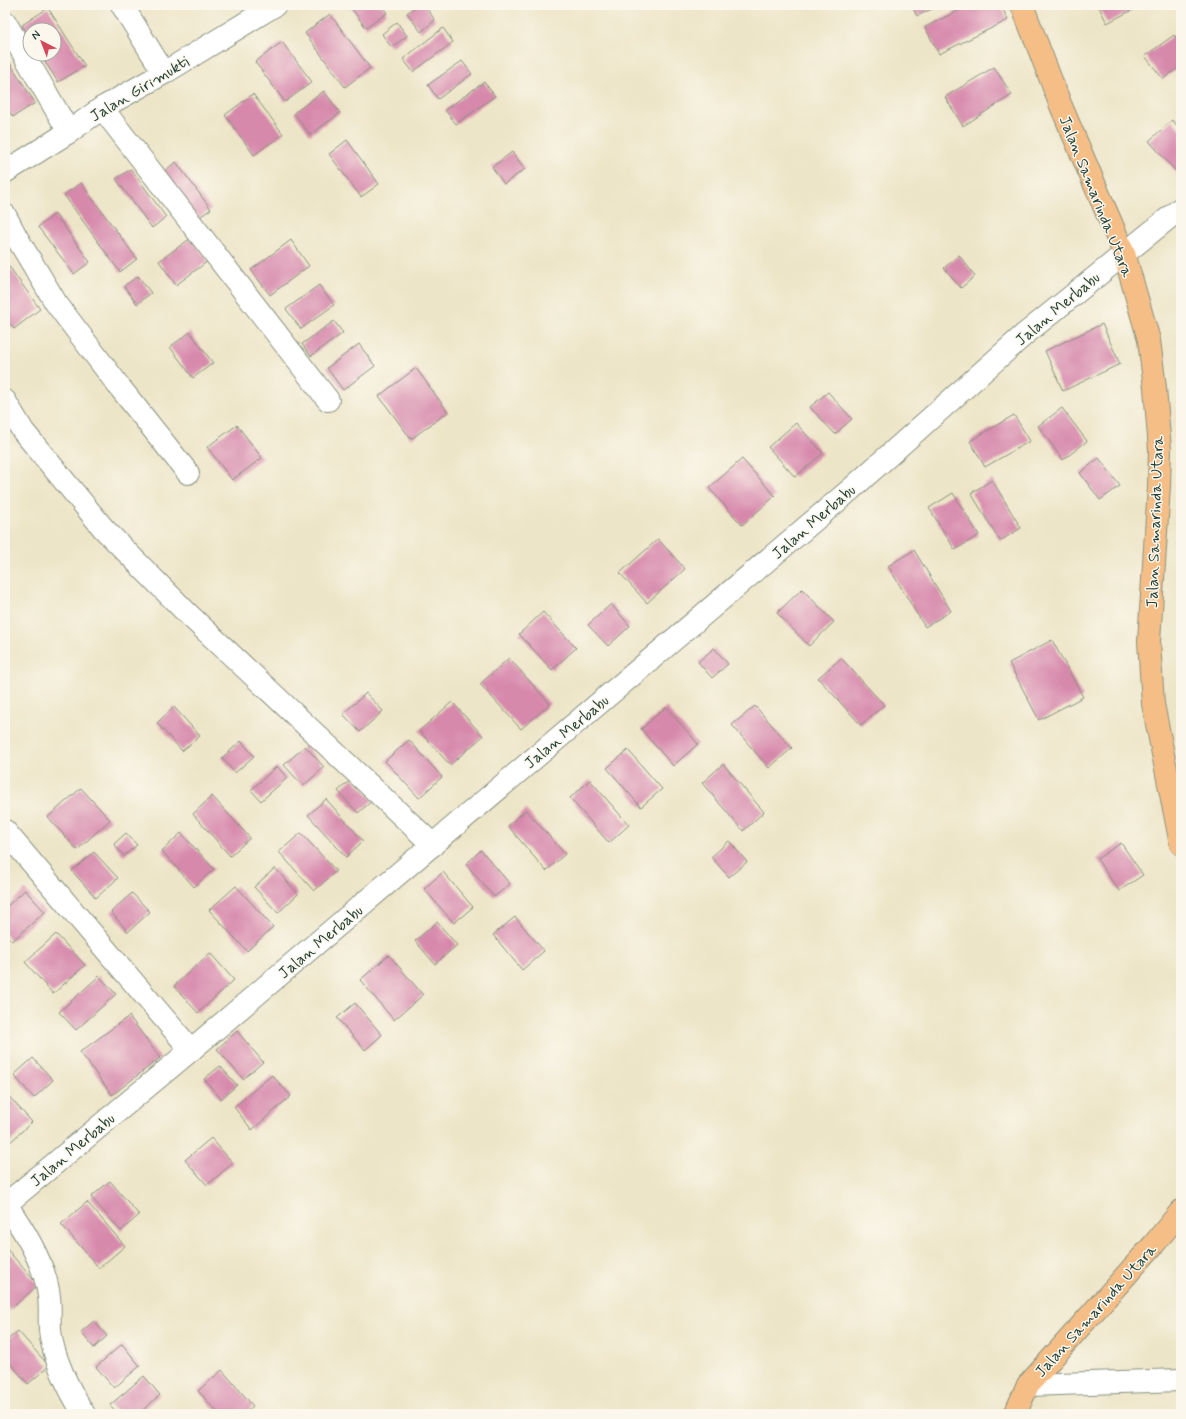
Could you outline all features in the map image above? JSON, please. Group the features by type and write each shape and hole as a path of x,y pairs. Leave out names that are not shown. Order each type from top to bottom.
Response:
{"highway":[{"name":"Jalan Samarinda Utara","path":"1022,5 1061,106 1124,252 1149,340 1160,450 1149,641 1153,704 1181,844"},
{"name":"Jalan Samarinda Utara","path":"1015,1414 1028,1385 1154,1244 1181,1211"}],"street":[{"path":"122,5 164,73"},
{"name":"Jalan Girimukti","path":"5,172 69,132 102,108 164,73 275,5"},
{"path":"5,22 69,132"},
{"path":"102,108 328,400"},
{"name":"Jalan Merbabu","path":"5,1204 191,1050 850,490 1025,334 1124,252 1181,208"},
{"path":"5,215 17,238 56,302 118,385 188,473"},
{"path":"5,401 23,431 104,529 187,613 433,844"},
{"path":"5,831 191,1050"},
{"path":"5,1204 30,1243 43,1271 48,1289 50,1330 55,1356 84,1414"},
{"path":"1028,1385 1181,1380"}],"building":[{"path":"349,5 382,5 387,13 366,28"},
{"path":"418,5 424,5 435,20 421,32 407,13"},
{"path":"911,5 940,5 917,16"},
{"path":"970,5 1001,5 1008,20 939,54 925,27"},
{"path":"1098,5 1142,5 1107,23"},
{"path":"48,8 57,22 27,22"},
{"path":"330,14 370,68 345,87 305,33"},
{"path":"397,22 407,36 391,47 382,34"},
{"path":"443,28 453,42 413,72 403,59"},
{"path":"62,30 85,66 58,82 45,62 62,62"},
{"path":"1174,35 1181,44 1181,66 1163,79 1145,56"},
{"path":"282,42 312,82 285,102 255,62"},
{"path":"5,55 35,103 13,117 5,105"},
{"path":"462,61 472,74 438,99 428,85"},
{"path":"994,67 1012,95 963,126 945,97"},
{"path":"484,82 495,96 456,124 445,110"},
{"path":"324,91 340,113 310,135 294,113"},
{"path":"253,94 283,134 254,155 225,115"},
{"path":"1172,120 1181,130 1181,174 1179,175 1149,141"},
{"path":"5,138 9,144 5,147"},
{"path":"347,140 379,184 361,197 329,154"},
{"path":"512,152 525,169 504,184 492,167"},
{"path":"176,162 211,209 193,222 159,175"},
{"path":"131,169 166,217 152,228 116,179"},
{"path":"81,183 137,259 120,272 64,195"},
{"path":"55,214 90,262 74,274 38,227"},
{"path":"191,238 208,261 176,285 159,261"},
{"path":"291,240 309,266 270,295 251,270"},
{"path":"959,255 975,276 961,288 944,268"},
{"path":"5,261 40,309 14,329 5,317"},
{"path":"138,276 151,293 137,304 124,286"},
{"path":"319,285 334,305 301,329 286,309"},
{"path":"334,321 343,333 311,356 302,344"},
{"path":"1102,324 1120,364 1063,391 1045,351"},
{"path":"190,332 213,363 193,378 170,347"},
{"path":"359,344 375,366 343,390 327,368"},
{"path":"416,368 448,412 411,439 379,396"},
{"path":"828,392 852,419 835,434 810,407"},
{"path":"1062,408 1087,441 1063,460 1038,426"},
{"path":"1014,415 1030,441 985,467 970,441"},
{"path":"796,423 823,453 795,477 768,447"},
{"path":"237,425 262,458 232,480 207,447"},
{"path":"1099,458 1120,486 1100,500 1080,473"},
{"path":"742,459 775,496 742,525 709,488"},
{"path":"992,480 1021,528 1000,541 971,493"},
{"path":"953,493 979,535 955,550 929,508"},
{"path":"658,539 685,569 647,603 620,573"},
{"path":"914,550 951,611 925,627 888,566"},
{"path":"802,589 834,622 809,646 777,613"},
{"path":"611,604 630,626 608,646 588,625"},
{"path":"543,612 576,648 552,670 519,634"},
{"path":"1052,640 1083,697 1039,720 1009,663"},
{"path":"714,648 728,664 712,678 698,662"},
{"path":"509,658 550,704 521,729 480,684"},
{"path":"841,658 884,705 861,725 818,678"},
{"path":"366,693 383,711 360,732 343,714"},
{"path":"452,702 483,736 450,765 419,731"},
{"path":"755,706 792,748 769,768 732,725"},
{"path":"174,707 200,736 182,751 157,723"},
{"path":"666,707 698,744 673,766 641,729"},
{"path":"409,740 442,777 419,798 385,761"},
{"path":"241,741 254,756 235,773 222,758"},
{"path":"305,746 324,767 303,786 284,765"},
{"path":"628,750 662,789 641,807 607,768"},
{"path":"723,764 764,812 743,831 702,783"},
{"path":"277,766 287,778 261,801 251,790"},
{"path":"353,778 373,800 358,813 338,791"},
{"path":"590,780 629,825 609,843 570,798"},
{"path":"81,788 110,820 77,850 48,817"},
{"path":"212,796 250,838 230,856 193,814"},
{"path":"326,799 363,841 346,857 308,815"},
{"path":"526,810 565,854 546,871 508,826"},
{"path":"126,833 137,845 124,856 114,844"},
{"path":"181,833 214,869 194,887 162,851"},
{"path":"301,833 336,871 314,891 279,852"},
{"path":"729,841 747,862 729,877 711,857"},
{"path":"1121,843 1143,875 1119,891 1097,859"},
{"path":"481,850 510,884 494,897 466,864"},
{"path":"94,852 118,878 96,898 72,871"},
{"path":"275,868 298,894 278,913 254,887"},
{"path":"443,872 473,907 454,923 424,889"},
{"path":"236,886 273,927 247,951 209,910"},
{"path":"25,890 45,912 12,941 5,934 5,908"},
{"path":"132,893 150,912 128,932 111,912"},
{"path":"515,917 544,951 522,970 493,935"},
{"path":"437,922 457,945 435,964 415,941"},
{"path":"56,934 85,965 53,994 25,962"},
{"path":"210,953 234,980 198,1013 174,986"},
{"path":"389,955 423,995 394,1020 360,980"},
{"path":"99,976 116,994 76,1030 59,1012"},
{"path":"355,1003 382,1035 365,1050 337,1018"},
{"path":"129,1016 160,1058 112,1095 80,1052"},
{"path":"237,1031 263,1062 243,1079 217,1049"},
{"path":"33,1058 53,1080 34,1098 14,1075"},
{"path":"220,1066 237,1085 221,1099 204,1079"},
{"path":"272,1075 291,1096 252,1130 234,1107"},
{"path":"5,1092 32,1122 6,1146 5,1144"},
{"path":"211,1138 233,1163 207,1185 185,1160"},
{"path":"110,1181 139,1215 121,1231 91,1197"},
{"path":"87,1202 125,1246 99,1268 61,1224"},
{"path":"5,1247 38,1285 10,1310 5,1304"},
{"path":"94,1321 107,1336 94,1348 81,1332"},
{"path":"18,1331 49,1366 28,1384 5,1357 5,1342"},
{"path":"122,1344 140,1366 114,1388 96,1367"},
{"path":"222,1370 253,1406 244,1414 219,1414 198,1391"},
{"path":"144,1376 160,1395 138,1414 118,1414 110,1405"},
{"path":"170,1409 174,1414 164,1414"}]}
